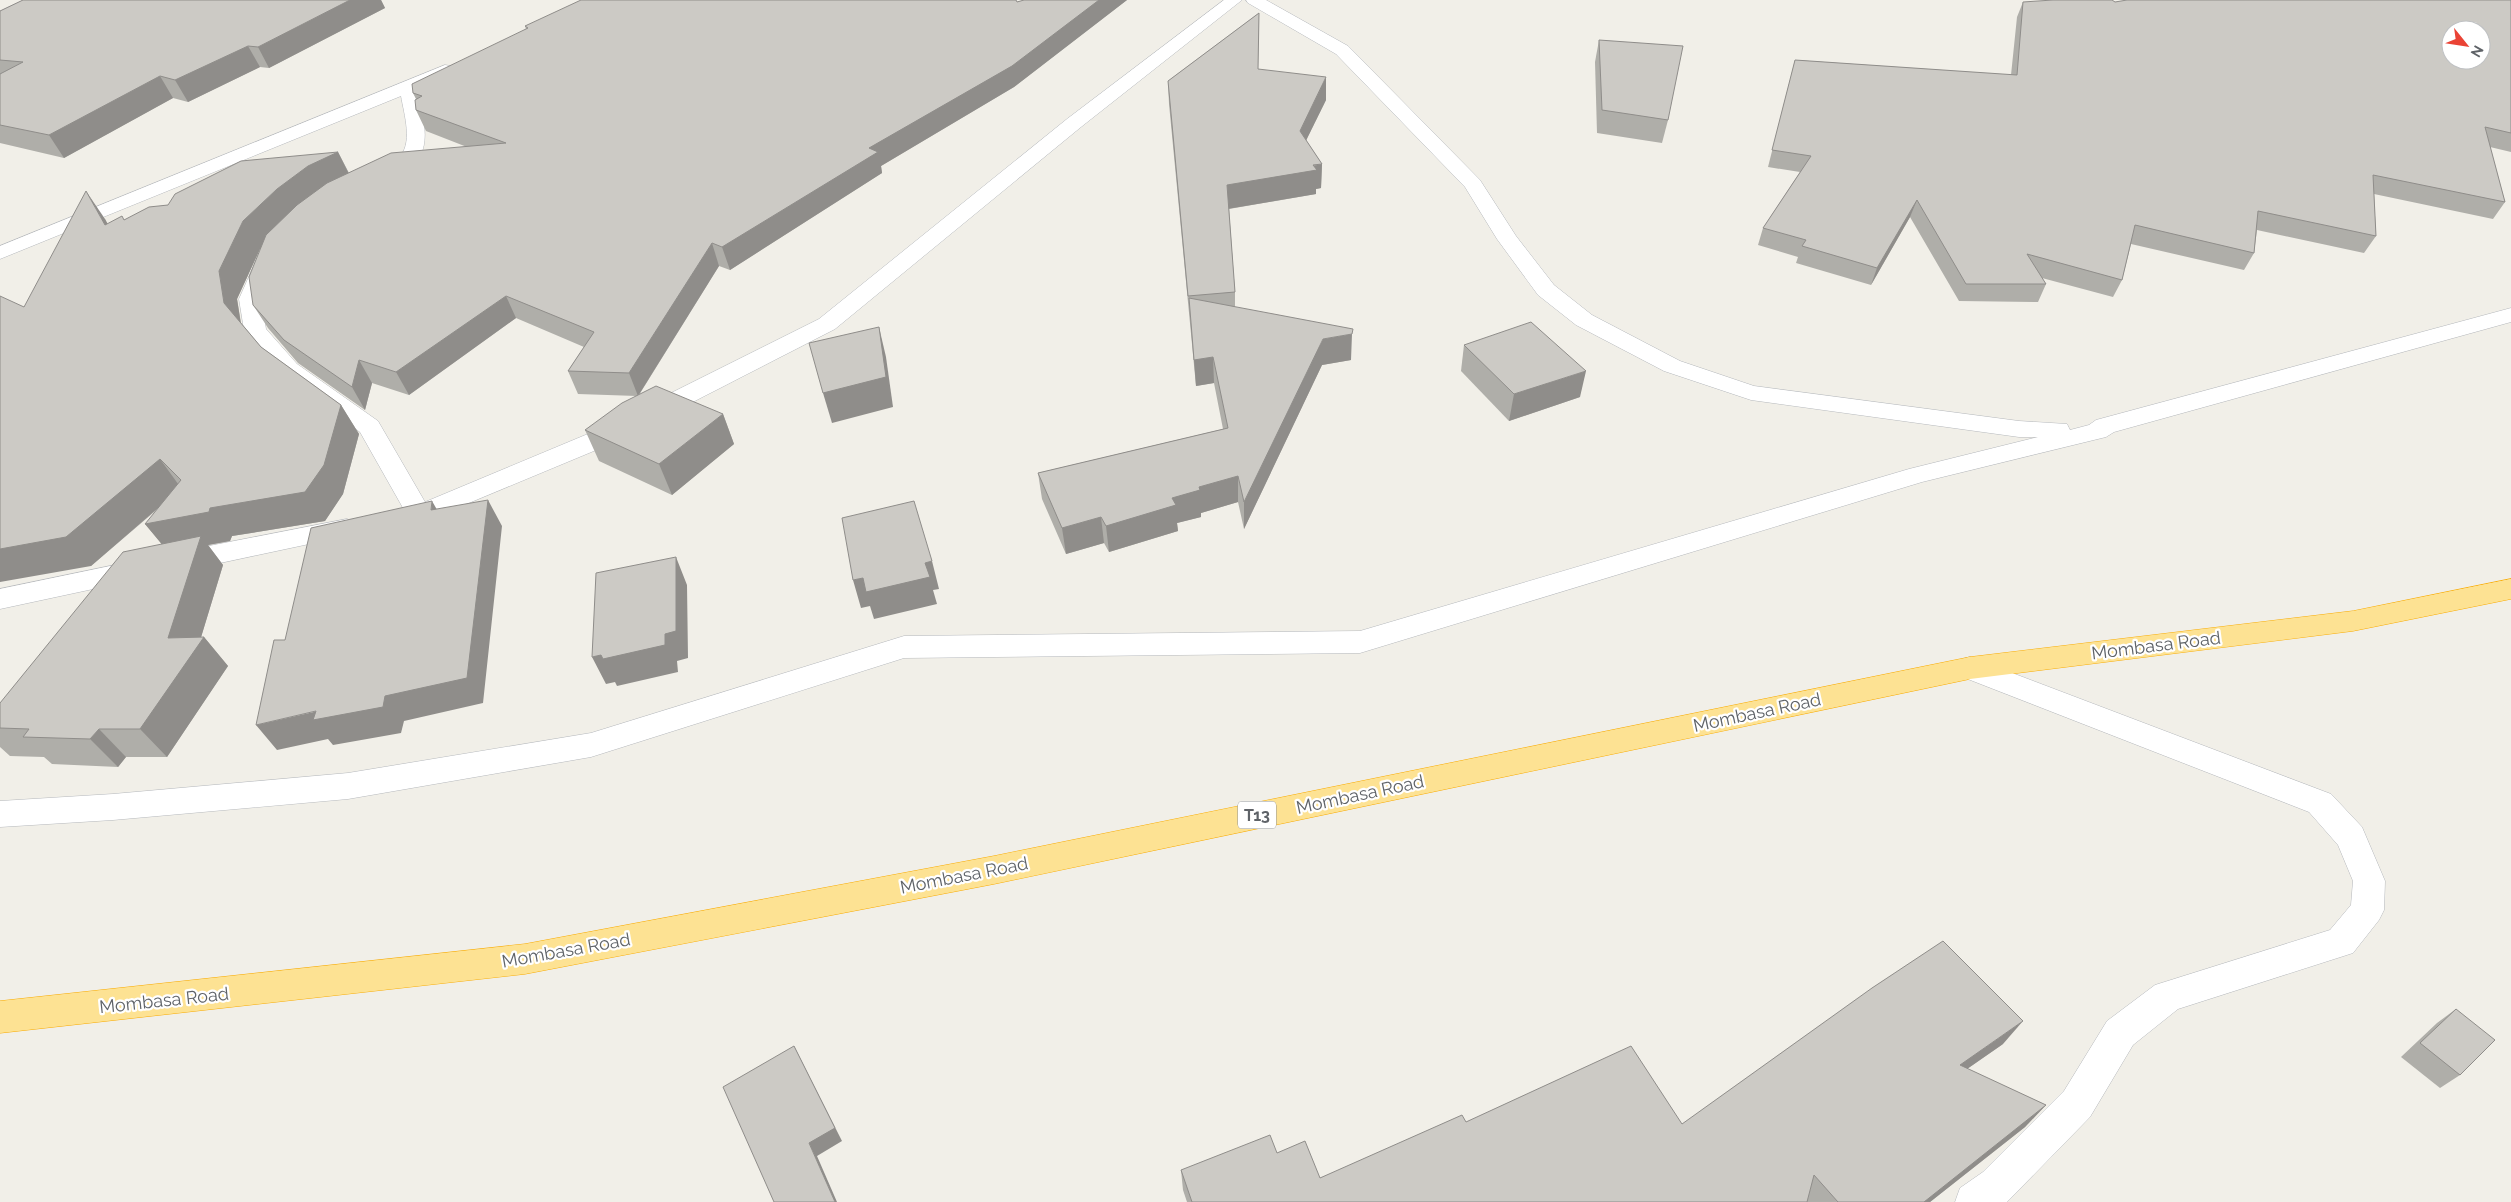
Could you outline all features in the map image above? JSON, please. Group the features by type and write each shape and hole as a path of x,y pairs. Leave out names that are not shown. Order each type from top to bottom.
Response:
{"highway":[{"name":"Mombasa Road","path":"0,1017 525,959 994,870 1970,668 2353,621 2511,589"}],"street":[{"path":"0,599 420,514 604,437 827,324 1074,123 1234,0"},
{"path":"1254,0 1342,50 1473,184 1507,238 1546,290 1584,320 1672,366 1751,393 2019,429 2097,431"},
{"path":"0,253 408,87 460,62"},
{"path":"364,185 399,167 410,157 415,145 415,128 408,87"},
{"path":"281,242 268,254 250,299 255,330 289,369 369,427 420,514"},
{"path":"0,814 113,807 348,786 591,745 904,647 1360,642 1918,475 2097,431 2105,426 2511,316"},
{"path":"1970,668 2320,803 2351,837 2369,881 2367,910 2341,942 2167,996 2120,1033 2077,1104 1997,1186 1974,1202"}],"building":[{"path":"23,0 350,0 258,47 248,46 175,80 160,76 49,135 0,125 0,74 23,62 0,60 0,11"},
{"path":"581,0 1016,0 1017,2 1024,0 1099,0 1012,66 869,148 878,152 722,247 712,243 629,373 568,371 594,332 506,296 396,372 359,360 352,387 284,340 253,305 249,277 266,235 297,205 327,183 391,153 506,143 416,110 415,100 422,96 413,93 412,84 528,28 525,26"},
{"path":"2053,0 2112,0 2115,2 2127,0 2511,0 2511,133 2485,127 2505,202 2373,175 2376,236 2258,211 2254,253 2135,225 2122,280 2027,254 2046,284 1966,284 1917,200 1877,268 1802,246 1806,240 1763,228 1811,156 1772,150 1795,60 2017,75 2023,2"},
{"path":"1259,13 1258,69 1326,77 1300,131 1322,164 1313,165 1317,170 1227,185 1235,292 1188,296 1168,81"},
{"path":"1599,40 1683,46 1668,120 1602,110"},
{"path":"338,152 308,166 277,189 243,221 219,271 224,303 261,347 341,405 324,465 305,492 210,508 209,512 145,524 181,480 160,459 66,537 0,549 0,296 24,307 86,191 105,225 122,216 124,220 149,207 168,205 175,194 241,161"},
{"path":"1189,298 1353,329 1352,334 1323,339 1244,502 1238,476 1199,487 1200,490 1172,498 1176,505 1106,526 1101,517 1062,528 1038,473 1228,428 1213,357 1194,360"},
{"path":"1531,322 1586,371 1514,394 1464,345"},
{"path":"879,327 886,377 823,393 809,343"},
{"path":"656,386 723,414 659,464 585,430 622,403"},
{"path":"488,500 467,678 385,696 383,707 313,720 316,711 256,725 274,640 285,640 311,528 432,501 431,510"},
{"path":"914,501 932,561 925,563 930,577 866,592 863,578 853,580 842,518"},
{"path":"201,536 168,638 204,637 140,729 99,729 90,739 23,737 29,729 0,728 0,703 123,552"},
{"path":"676,557 676,631 665,634 665,645 603,659 601,655 592,657 596,573"},
{"path":"1943,941 2023,1021 1960,1065 2046,1105 1924,1202 1838,1202 1814,1175 1807,1202 1192,1202 1181,1170 1270,1135 1277,1153 1305,1141 1320,1178 1462,1115 1466,1122 1631,1046 1682,1124 1872,988"},
{"path":"2456,1009 2495,1040 2460,1075 2420,1043"},
{"path":"794,1046 835,1128 809,1143 835,1202 774,1202 723,1087"}]}
